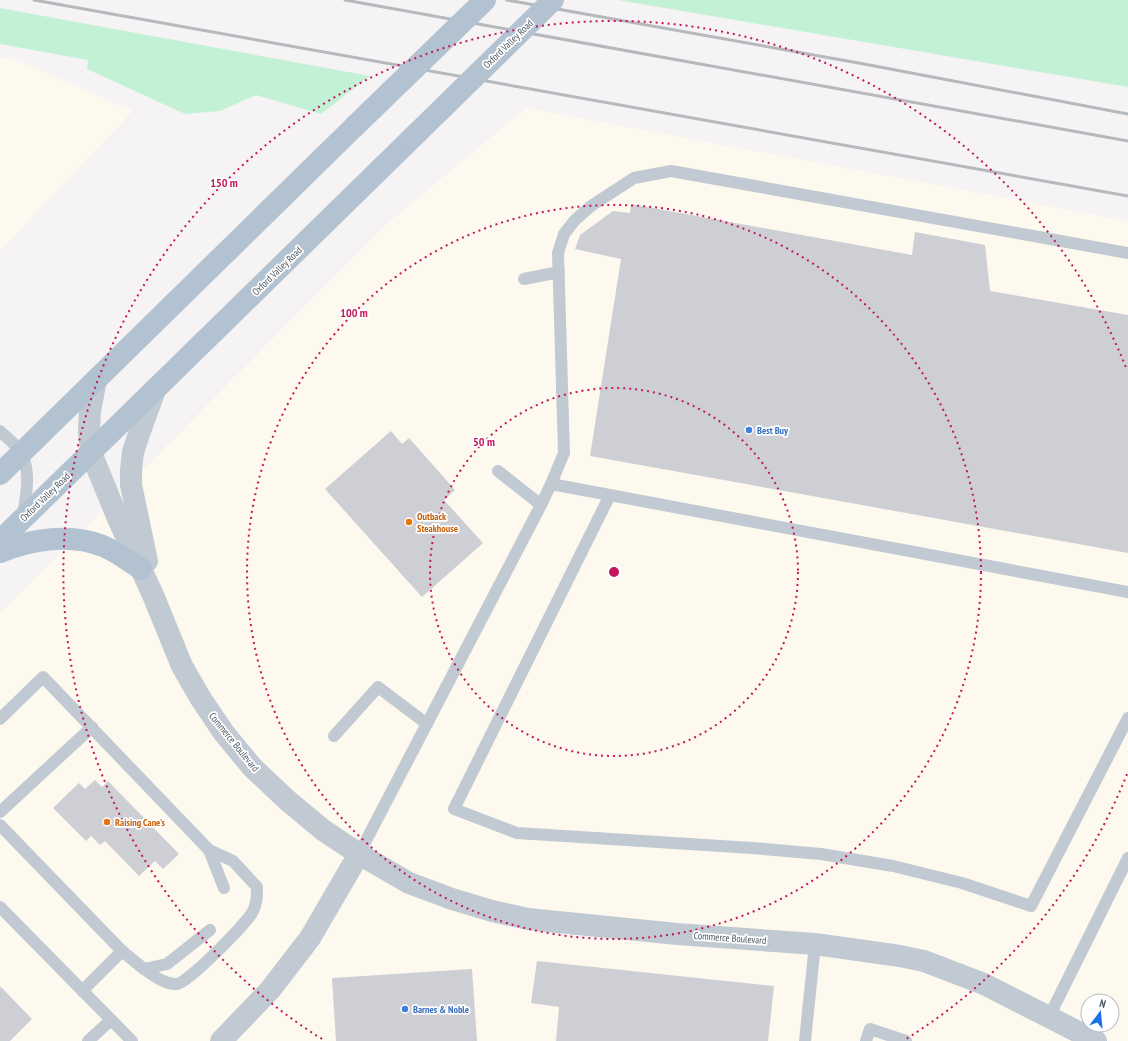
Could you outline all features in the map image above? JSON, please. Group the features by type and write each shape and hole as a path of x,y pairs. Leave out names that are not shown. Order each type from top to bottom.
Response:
{"main road":[{"path":"0,474 485,0"},
{"name":"Oxford Valley Road","path":"0,542 553,0"},
{"path":"0,552 16,545 65,538 103,546 141,568"}],"street":[{"name":"Commerce Boulevard","path":"96,380 89,424 91,453 119,521 153,595 182,666 200,699 224,733 252,767 287,800 323,830 359,854 409,884 492,911 528,919 677,934 816,944 900,956 924,961 984,984 1096,1041"},
{"name":"Commerce Boulevard","path":"153,595 130,485 133,452 155,390"},
{"path":"221,1041 270,990 310,938 359,854"}],"lane":[{"path":"359,854 552,484 564,453 558,253 564,234 575,220 591,206 634,178 671,171 1128,253"},
{"path":"524,279 559,272"},
{"path":"0,431 22,453 26,472 27,489 23,519"},
{"path":"498,471 541,505"},
{"path":"552,484 1128,592"},
{"path":"610,495 454,808 517,833 821,854 893,866 962,883 1031,906 1128,718"},
{"path":"0,719 43,677 209,850 233,861 257,887 257,901 253,912 213,956 178,984 168,984 144,969 122,951 0,825"},
{"path":"334,736 378,687 427,724"},
{"path":"0,812 92,727"},
{"path":"209,850 224,888"},
{"path":"1049,1017 1128,858"},
{"path":"0,907 132,1041"},
{"path":"144,969 167,964 210,930"},
{"path":"805,1041 816,944"},
{"path":"82,991 122,951"},
{"path":"88,1041 111,1020"},
{"path":"866,1041 870,1029 906,1041"}],"shaded area":[{"path":"0,57 14,59 133,111 0,251"},
{"path":"526,108 1128,221 1128,1041 0,1041 0,613 389,222"}],"green space":[{"path":"618,0 1128,0 1128,87"},
{"path":"0,8 370,76 321,114 256,95 220,111 185,114 87,69 88,60 0,44"}],"building":[{"path":"631,204 912,255 915,232 985,245 990,291 1128,315 1128,553 590,456 621,259 575,249 580,235 613,211 630,213"},
{"name":"Outback Steakhouse","path":"391,431 402,444 409,438 455,490 444,500 483,543 422,597 325,489"},
{"name":"Raising Cane's","path":"95,780 102,787 108,781 179,854 163,869 155,861 139,876 105,841 100,845 91,836 86,841 53,808 79,783 85,789"},
{"path":"537,961 774,986 768,1041 556,1041 559,1007 531,1003"},
{"name":"Barnes & Noble","path":"472,969 477,1041 336,1041 332,978"},
{"path":"0,986 32,1019 10,1041 0,1041"}],"railway":[{"path":"34,0 1128,196"},
{"path":"345,0 1128,141"},
{"path":"507,0 864,64 1128,114"}],"place":[{"name":"Best Buy","path":"749,430"},
{"name":"Outback Steakhouse","path":"409,522"},
{"name":"Raising Cane's","path":"107,822"},
{"name":"Barnes & Noble","path":"405,1009"}]}
